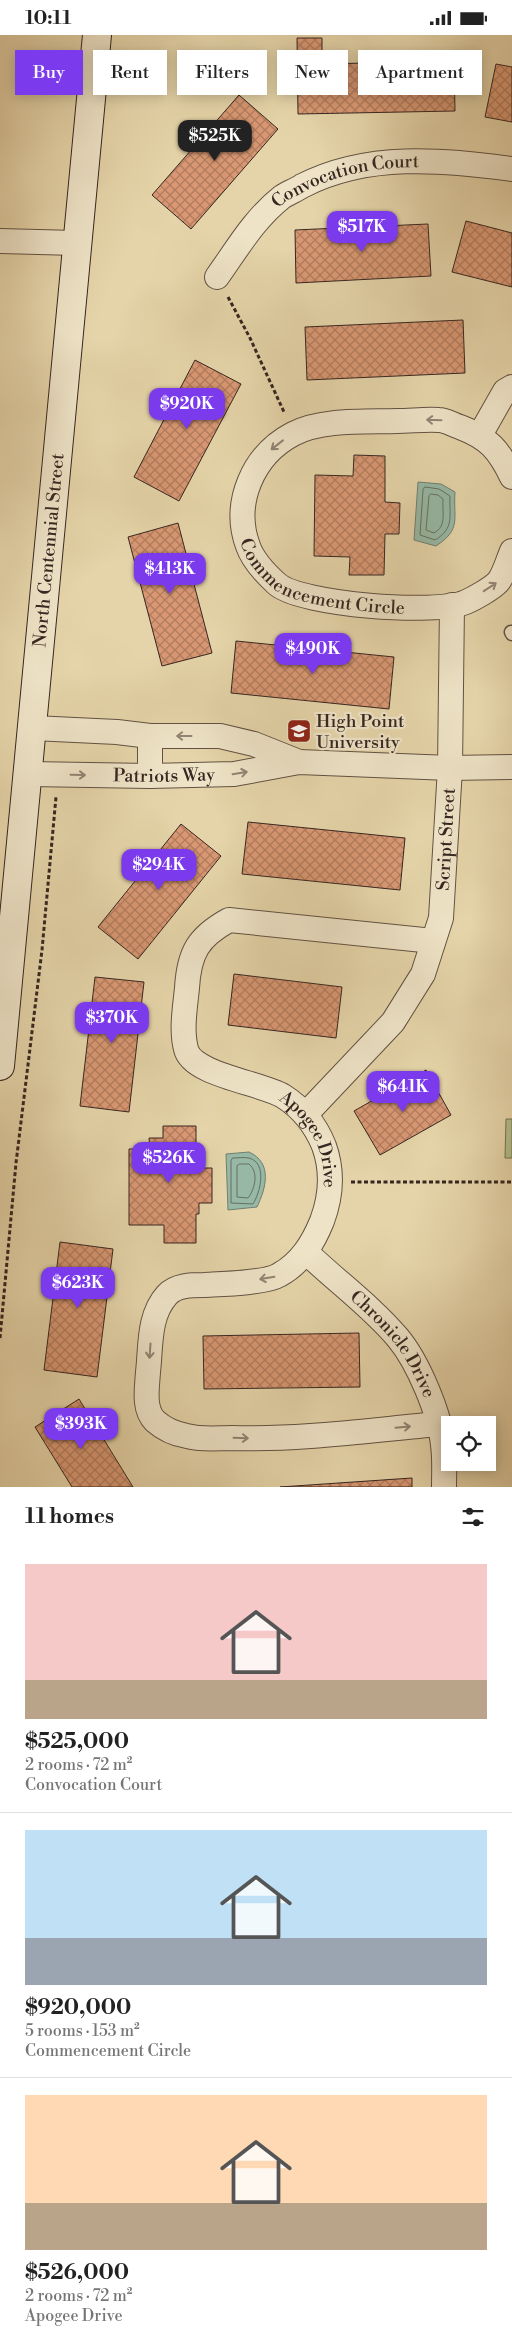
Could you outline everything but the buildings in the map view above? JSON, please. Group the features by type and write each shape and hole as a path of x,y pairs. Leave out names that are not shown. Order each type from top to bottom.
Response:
{"main road":[{"name":"North Centennial Street","path":"0,1066 29,774 76,243 97,35"}],"street":[{"name":"Convocation Court","path":"217,277 255,223 283,197 324,175 372,164 420,160 459,162 512,169"},
{"path":"0,241 76,243"},
{"path":"512,387 505,391 480,435 501,454 512,477"},
{"name":"Commencement Circle","path":"452,605 421,609 317,600 279,586 257,563 248,546 241,518 245,493 257,464 274,447 293,433 312,427 346,423 440,420 480,435"},
{"path":"452,605 465,603 498,581 512,551"},
{"name":"Script Street","path":"306,1114 393,1022 423,974 441,918 450,768 452,605"},
{"name":"Patriots Way","path":"33,728 117,732 150,737 220,736 254,744 299,762"},
{"path":"150,737 150,776"},
{"name":"Patriots Way","path":"29,774 150,776 234,774 299,762 450,768 512,767"},
{"name":"Apogee Drive","path":"433,941 229,920 211,930 193,952 184,1028 186,1052 195,1062 210,1071 282,1095 306,1114 324,1146 330,1182 326,1210 314,1242 306,1252 278,1276 231,1284 187,1285 168,1293 158,1307 152,1325 146,1399 153,1419 168,1431 189,1437 261,1439 439,1424"},
{"name":"Chronicle Drive","path":"306,1252 369,1308 399,1339 425,1383 439,1424 443,1445 444,1487"}],"path":[{"path":"217,277 250,337 293,433"},
{"path":"330,1182 512,1183"}],"shaded area":[{"path":"506,1119 512,1119 512,1158 505,1158"}],"water":[{"path":"418,482 441,484 455,492 453,529 436,546 414,540"},
{"path":"249,1152 262,1163 265,1177 263,1192 257,1207 228,1210 226,1154"}],"place":[{"name":"High Point University","path":"299,731"}]}
